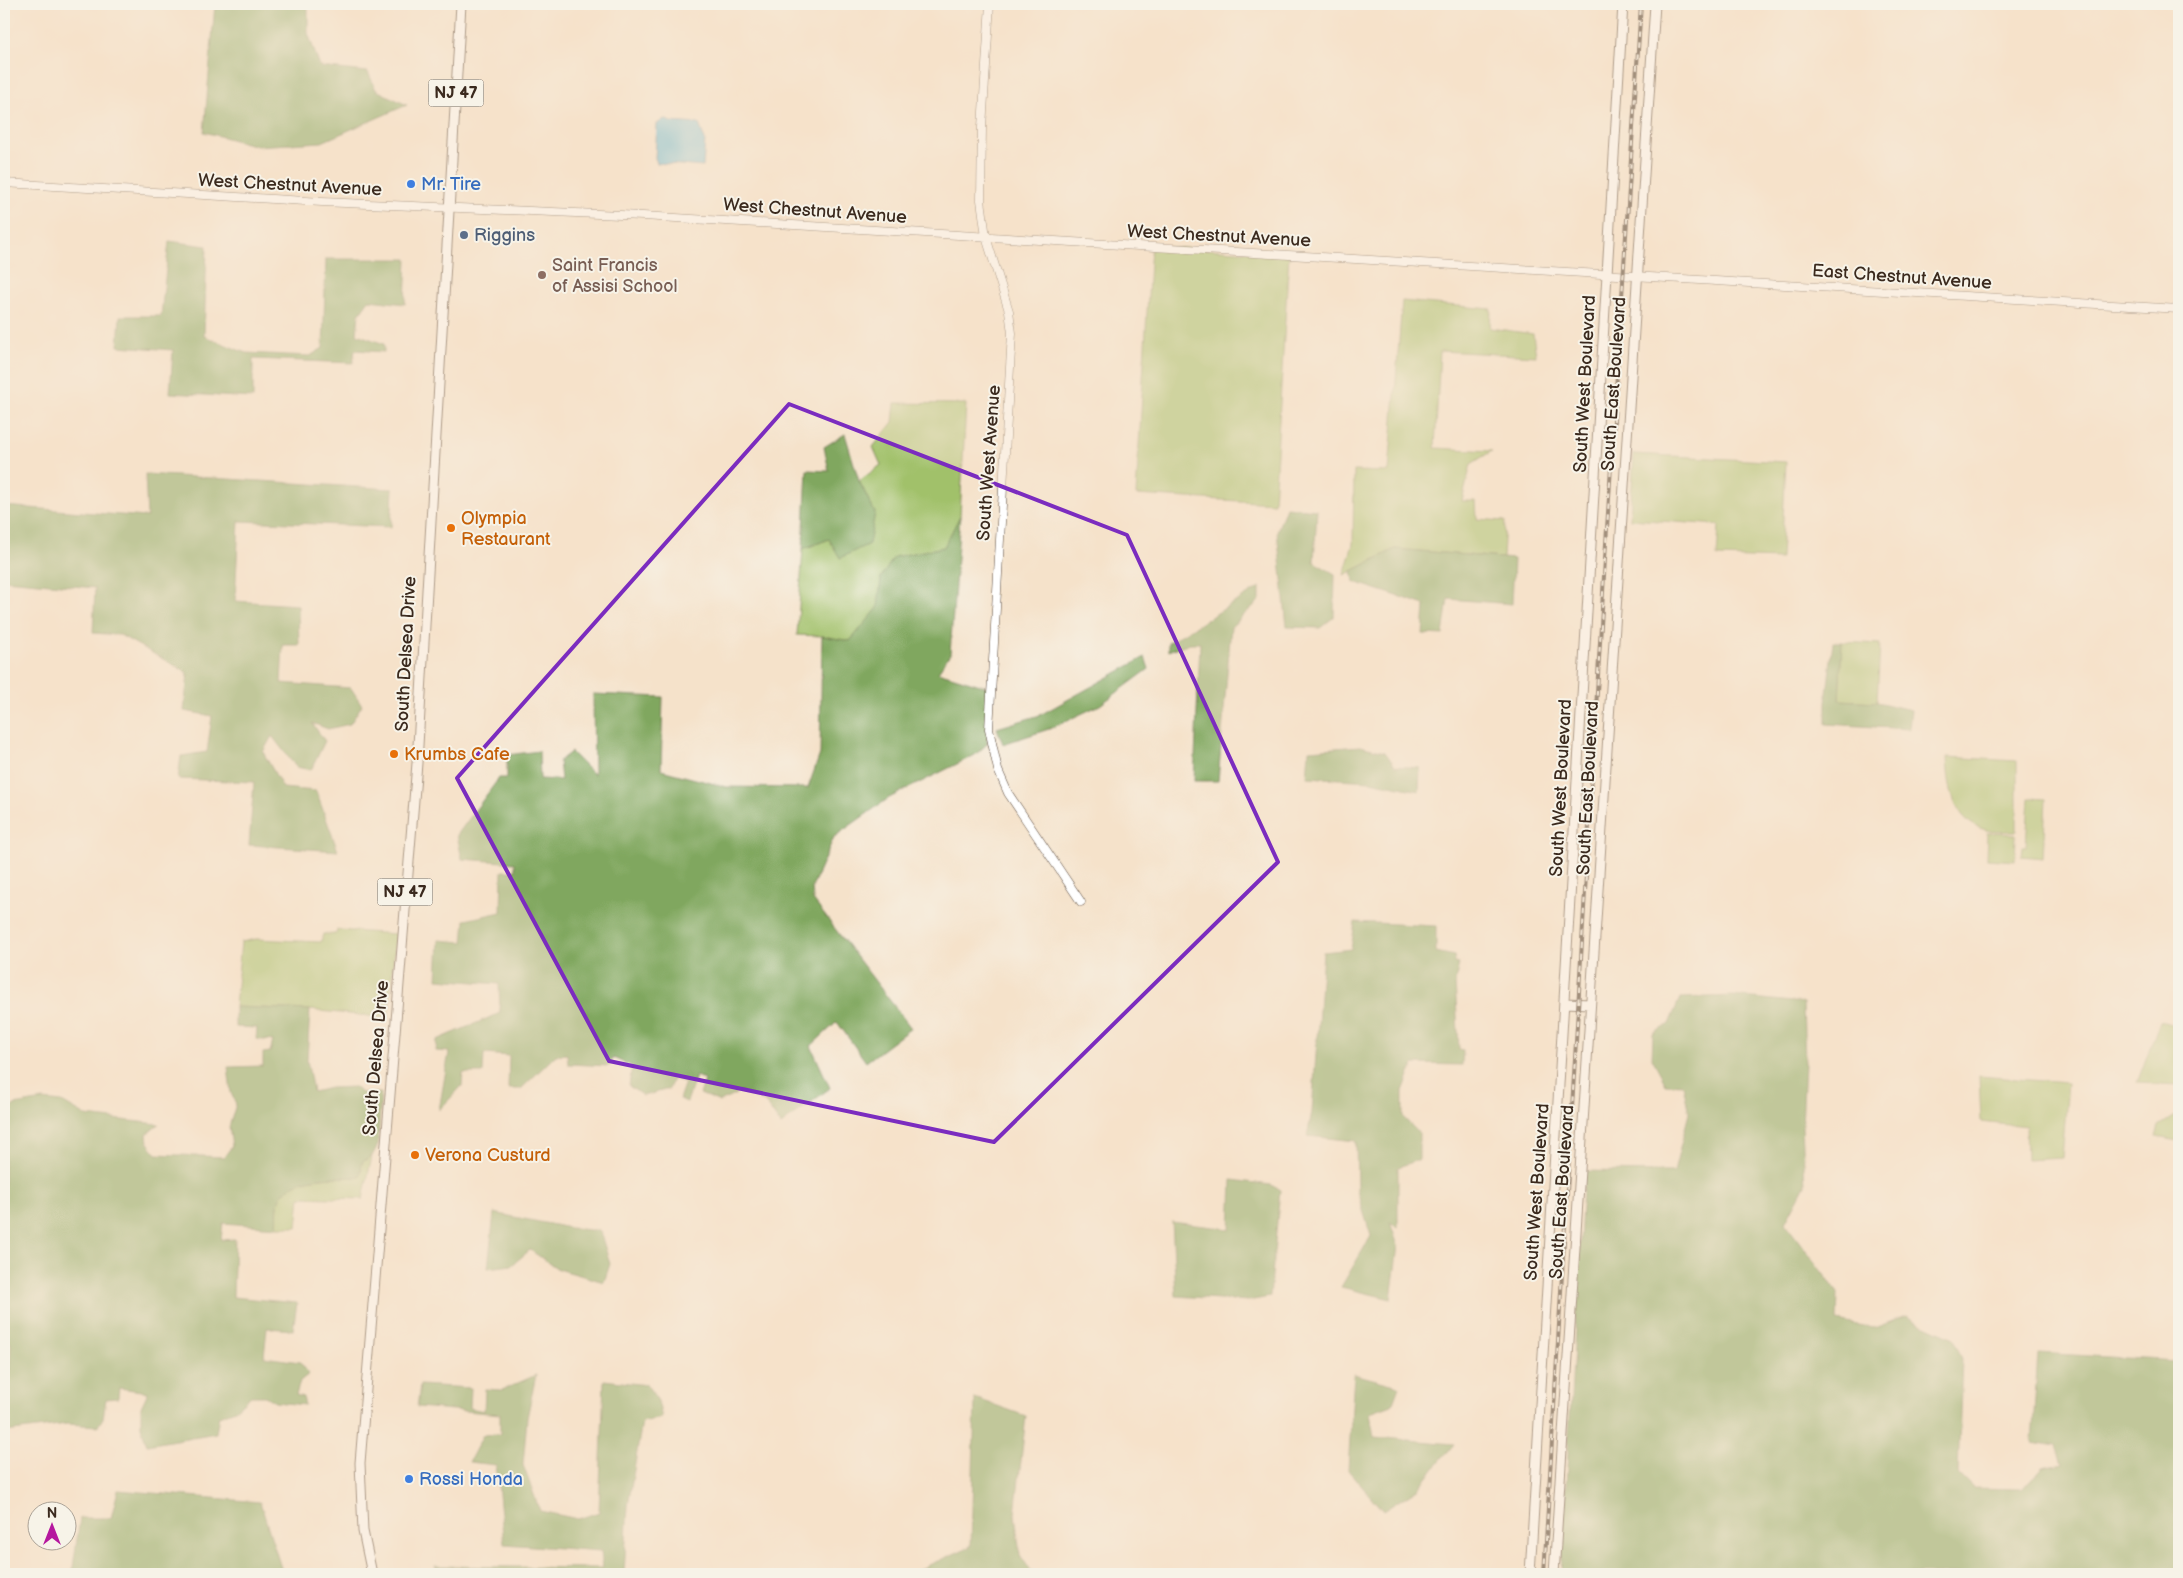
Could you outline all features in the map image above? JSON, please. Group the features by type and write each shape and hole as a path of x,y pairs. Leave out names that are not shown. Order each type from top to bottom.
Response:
{"main road":[{"name":"South Delsea Drive","path":"372,1574 363,1531 360,1463 417,762 461,4"},
{"name":"South West Boulevard","path":"1530,1574 1623,4"},
{"name":"South East Boulevard","path":"1554,1574 1596,929 1614,613 1655,4"},
{"path":"1565,1003 1590,1004"}],"street":[{"name":"South West Avenue","path":"990,4 980,177 986,237 1009,311 1012,333 989,730 998,770 1008,793 1082,902"},
{"name":"West Chestnut Avenue","path":"4,182 449,208 540,210 1623,275"},
{"name":"East Chestnut Avenue","path":"1623,275 2179,309"}],"highlighted area":[{"path":"789,404 1127,535 1278,862 994,1142 609,1061 457,778"}],"green space":[{"path":"215,4 308,4 308,33 320,67 368,72 376,90 407,105 322,142 257,146 204,132"},
{"path":"169,241 207,246 204,336 246,353 310,356 323,348 326,259 407,259 405,304 369,300 359,314 357,334 384,344 384,352 355,350 353,363 253,359 253,398 170,393 173,350 118,346 120,316 161,316"},
{"path":"1151,246 1289,254 1274,503 1136,495"},
{"path":"1402,301 1491,309 1490,328 1533,334 1536,356 1440,351 1435,448 1492,451 1471,464 1462,501 1476,501 1477,519 1505,521 1503,558 1395,549 1344,575 1353,544 1354,471 1389,472"},
{"path":"895,403 966,404 960,516 944,547 894,557 881,578 879,608 850,641 822,636 797,635 803,549 829,539 875,513 859,481 881,465 873,447 893,422"},
{"path":"845,434 859,481 875,513 869,544 840,558 829,539 803,549 807,470 829,471 824,447"},
{"path":"1634,454 1786,462 1781,559 1717,557 1719,525 1630,519"},
{"path":"145,474 393,489 391,527 239,521 235,601 298,605 299,645 283,645 281,683 351,688 362,705 350,724 328,729 312,723 325,741 311,770 296,767 272,736 263,752 283,788 316,791 338,851 249,845 254,782 178,779 181,756 207,752 212,716 184,711 188,673 120,635 93,633 95,588 4,580 4,506 147,517"},
{"path":"1286,507 1317,510 1314,562 1335,574 1334,617 1320,628 1287,627 1277,531"},
{"path":"960,516 950,654 938,672 990,688 987,744 975,755 889,798 834,837 812,887 813,900 911,1028 866,1062 837,1022 811,1046 830,1088 781,1125 765,1102 740,1092 720,1102 700,1094 705,1080 696,1076 687,1102 679,1099 685,1082 673,1079 669,1089 643,1096 629,1086 632,1066 613,1058 609,1066 568,1064 567,1054 556,1055 521,1089 508,1089 509,1056 484,1054 483,1073 463,1073 462,1086 439,1110 449,1052 436,1051 437,1040 500,1013 499,984 437,979 439,940 463,942 465,920 501,912 502,871 515,871 515,863 462,859 457,835 499,778 507,778 507,755 539,751 540,779 561,780 559,761 571,752 594,775 593,694 663,697 661,770 726,787 808,788 820,754 822,636 850,641 878,608 881,578 894,557 944,547"},
{"path":"1395,549 1514,559 1512,604 1448,599 1443,635 1423,634 1425,605 1354,582 1352,571"},
{"path":"1260,587 1260,600 1231,627 1218,781 1194,781 1200,643 1190,643 1168,651 1168,643"},
{"path":"1833,642 1842,642 1839,700 1877,702 1911,710 1909,729 1826,724 1826,702"},
{"path":"1842,642 1880,644 1877,702 1839,700"},
{"path":"1145,657 1149,669 1100,705 1049,729 1003,744 997,728 1040,715"},
{"path":"1360,746 1385,752 1395,766 1420,768 1419,791 1370,781 1307,777 1309,750"},
{"path":"1947,757 2017,761 2017,831 1990,831 1975,826 1966,819 1959,811 1951,790"},
{"path":"2029,798 2046,799 2043,858 2021,856 2022,846 2026,846"},
{"path":"1987,833 2016,834 2015,861 1986,859"},
{"path":"1355,922 1436,926 1436,952 1454,956 1455,963 1459,964 1455,981 1459,1049 1463,1050 1462,1065 1414,1064 1403,1091 1403,1117 1419,1133 1419,1160 1398,1167 1398,1228 1390,1222 1398,1246 1391,1299 1341,1287 1371,1236 1357,1191 1356,1141 1307,1136 1312,1112 1323,952 1351,949"},
{"path":"337,930 396,934 388,1018 310,1010 235,1007 241,942 256,939 321,942 323,934 336,934"},
{"path":"1733,996 1803,1003 1805,1063 1802,1126 1805,1185 1785,1223 1838,1293 1837,1321 1874,1328 1906,1316 1954,1338 1962,1358 1958,1473 1973,1488 2022,1489 2042,1467 2062,1463 2056,1446 2032,1442 2038,1353 2179,1361 2179,1574 1561,1574 1584,1171 1674,1172 1689,1113 1683,1085 1666,1084 1652,1058 1653,1034 1669,1024 1680,998"},
{"path":"235,1007 310,1010 307,1060 313,1092 330,1088 355,1087 361,1093 381,1093 378,1145 372,1156 362,1162 360,1177 318,1178 297,1183 279,1199 277,1227 223,1223 221,1240 235,1239 233,1297 297,1303 293,1330 267,1328 264,1357 300,1362 309,1374 300,1381 296,1395 303,1397 305,1405 275,1402 265,1396 251,1396 235,1410 219,1416 216,1433 147,1445 141,1427 141,1407 148,1392 119,1388 118,1398 106,1399 103,1418 98,1426 67,1424 6,1432 11,1343 4,1342 4,1116 14,1105 43,1100 62,1102 86,1116 159,1124 147,1134 148,1143 157,1154 224,1157 232,1146 229,1127 236,1104 231,1093 228,1067 263,1066 263,1053 270,1052 273,1041 256,1039 257,1028 235,1027"},
{"path":"2160,1021 2179,1026 2179,1085 2137,1083"},
{"path":"1979,1076 2068,1083 2062,1158 2027,1160 2026,1126 1981,1121"},
{"path":"2179,1113 2179,1141 2156,1137 2159,1126"},
{"path":"372,1156 363,1199 300,1197 297,1227 277,1227 279,1199 288,1189 297,1183 318,1178 360,1177 362,1162"},
{"path":"1232,1180 1271,1185 1280,1190 1270,1297 1248,1301 1176,1296 1172,1222 1230,1229"},
{"path":"494,1213 570,1228 600,1231 610,1264 604,1282 558,1269 530,1250 512,1265 488,1268"},
{"path":"1354,1374 1399,1386 1392,1405 1370,1413 1374,1437 1454,1444 1419,1488 1383,1511 1348,1470"},
{"path":"536,1375 527,1418 523,1465 540,1511 578,1519 599,1512 604,1380 647,1385 658,1401 662,1418 642,1422 628,1506 624,1574 439,1574 435,1566 603,1568 601,1551 504,1544 496,1465 469,1462 483,1435 500,1434 500,1414 417,1407 420,1385 471,1388 470,1408 484,1411 485,1389 502,1390"},
{"path":"975,1398 1026,1416 1015,1514 1020,1555 1033,1574 909,1574 971,1546"},
{"path":"118,1490 260,1502 283,1574 72,1574 75,1550 78,1550 80,1518 111,1518"}],"water":[{"path":"664,119 672,122 699,124 705,140 703,167 657,163 655,158 657,124"}],"railway":[{"path":"1544,1574 1605,559 1641,4"}],"place":[{"name":"Mr. Tire","path":"411,184"},
{"name":"Riggins","path":"464,235"},
{"name":"Saint Francis of Assisi School","path":"542,275"},
{"name":"Olympia Restaurant","path":"451,528"},
{"name":"Krumbs Cafe","path":"394,754"},
{"name":"Verona Custurd","path":"415,1155"},
{"name":"Rossi Honda","path":"409,1479"}]}
